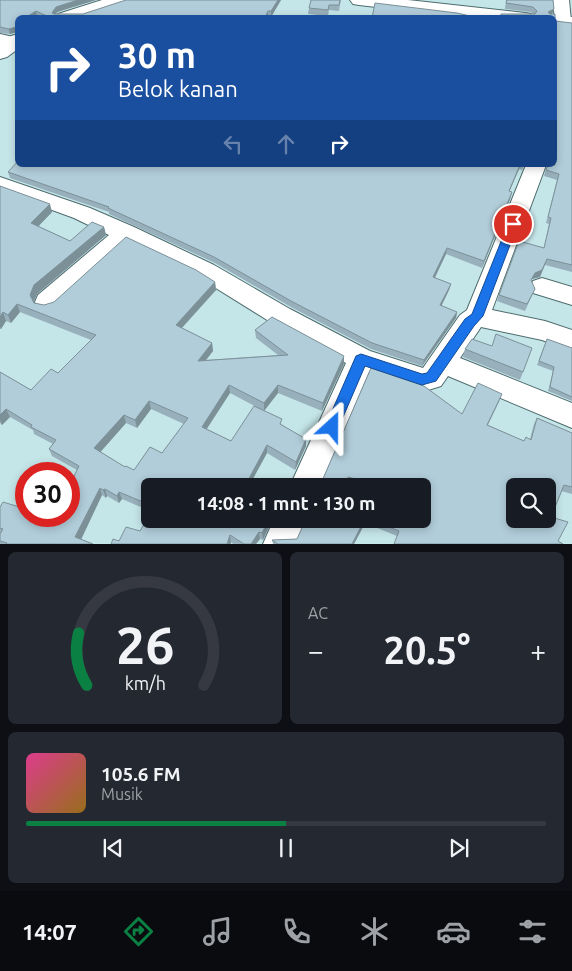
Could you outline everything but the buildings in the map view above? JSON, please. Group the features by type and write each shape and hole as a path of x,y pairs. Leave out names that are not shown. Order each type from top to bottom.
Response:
{"street":[{"path":"73,15 120,0"},
{"path":"359,0 442,4 507,15"},
{"path":"561,0 563,21"},
{"path":"0,184 82,213 126,232 206,271 281,316 361,360 425,380 431,378 469,322 477,316 535,167"},
{"path":"47,302 126,232"},
{"path":"542,287 572,296"},
{"path":"477,316 545,331 572,341"},
{"path":"309,478 361,360"},
{"path":"443,362 572,416"},
{"path":"278,544 286,528"}],"route":[{"path":"332,427 361,360 422,380 431,378 469,322 477,316 513,224"}]}
